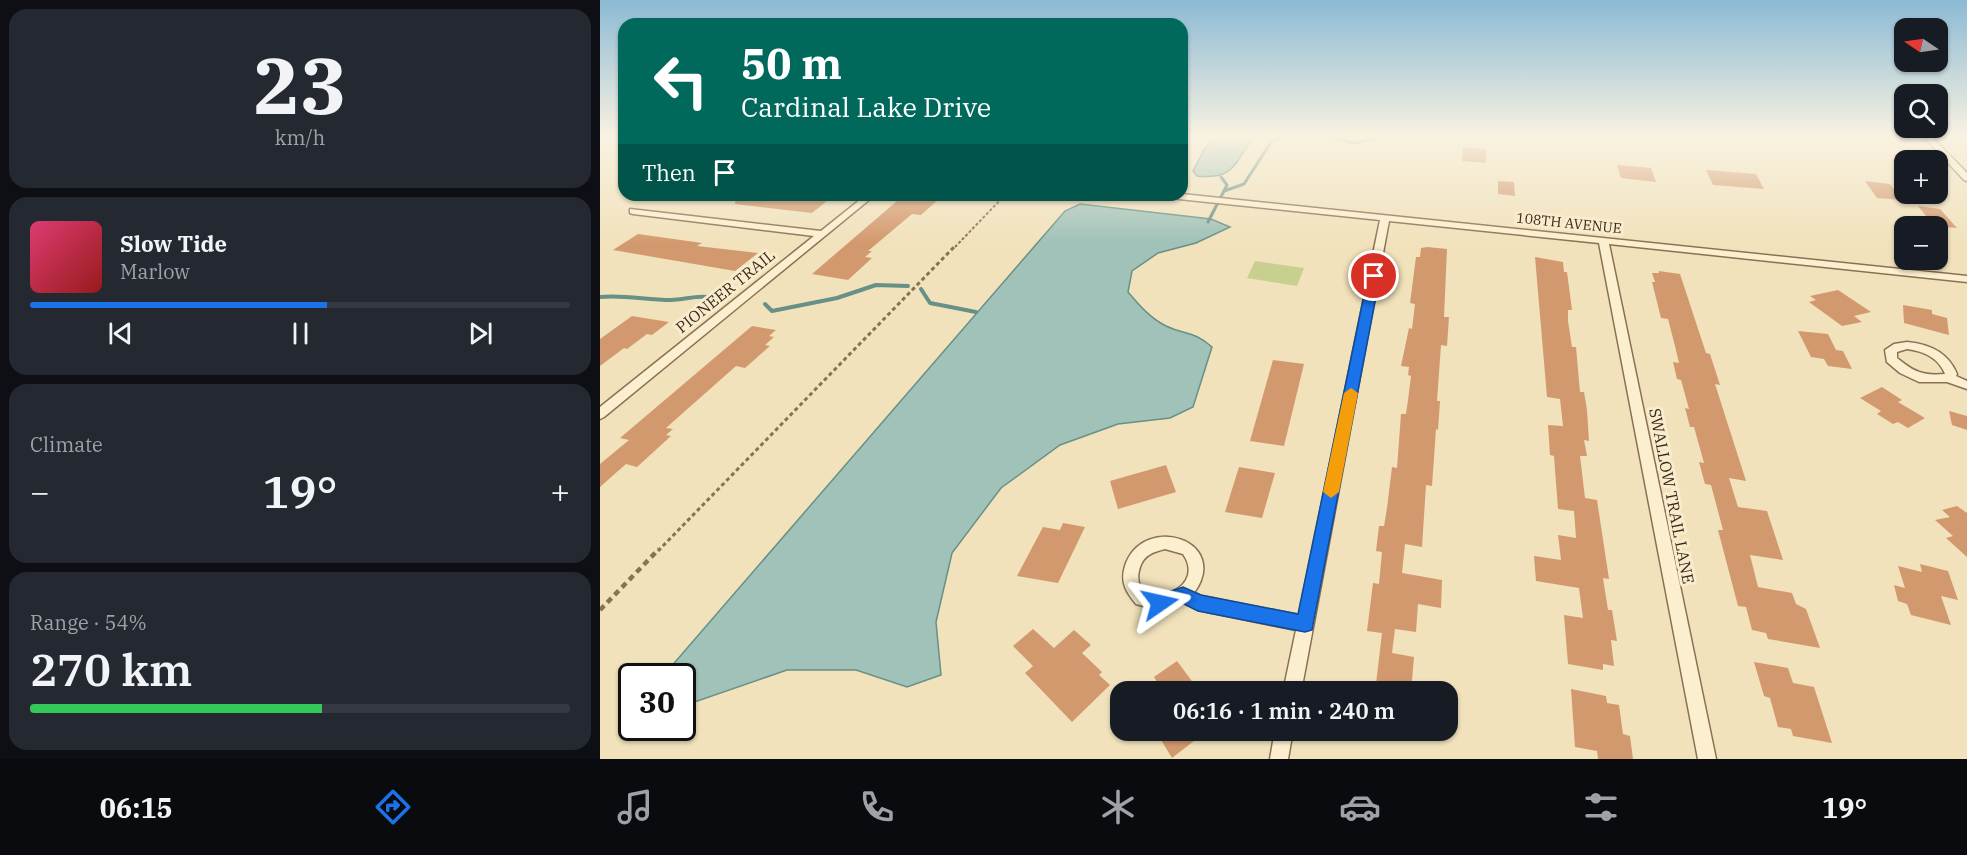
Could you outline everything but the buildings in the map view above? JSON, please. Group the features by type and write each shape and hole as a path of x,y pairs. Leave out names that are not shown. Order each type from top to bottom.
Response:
{"street":[{"name":"108TH AVENUE","path":"1188,197 1967,279"},
{"name":"PIONEER TRAIL","path":"600,414 864,201"},
{"path":"633,211 823,234"},
{"path":"1294,681 1385,217"},
{"name":"SWALLOW TRAIL LANE","path":"1603,240 1707,759"},
{"path":"1948,378 1951,374 1946,363 1930,352 1902,346 1891,350 1891,359 1913,375 1933,380 1948,378 1967,385"},
{"path":"1183,595 1197,577 1197,566 1188,549 1168,543 1158,544 1139,554 1129,571 1129,580 1138,596 1160,603 1183,595 1198,603 1305,624"},
{"path":"1279,759 1282,741"}],"path":[{"path":"600,610 999,201"}],"green space":[{"path":"1255,261 1304,268 1297,286 1247,278"}],"water":[{"path":"1194,172 1226,172 1220,175 1197,176"},
{"path":"1080,204 1211,219 1230,227 1196,243 1158,253 1132,271 1128,292 1145,311 1166,326 1195,336 1212,347 1193,407 1170,418 1118,424 1060,445 1001,488 952,553 936,622 941,675 907,687 856,670 787,670 696,702 696,663 674,663 1065,211"}],"waterway":[{"path":"1224,191 1244,184 1251,172"},
{"path":"1208,222 1227,185 1221,177"},
{"path":"765,304 772,311 837,298 876,285 908,286"},
{"path":"921,289 930,303 976,312"},
{"path":"600,297 671,300 713,298"}],"slow traffic":[{"path":"1331,492 1351,393"}],"route":[{"path":"1160,603 1172,601 1183,595 1198,603 1305,624 1374,276"}]}
